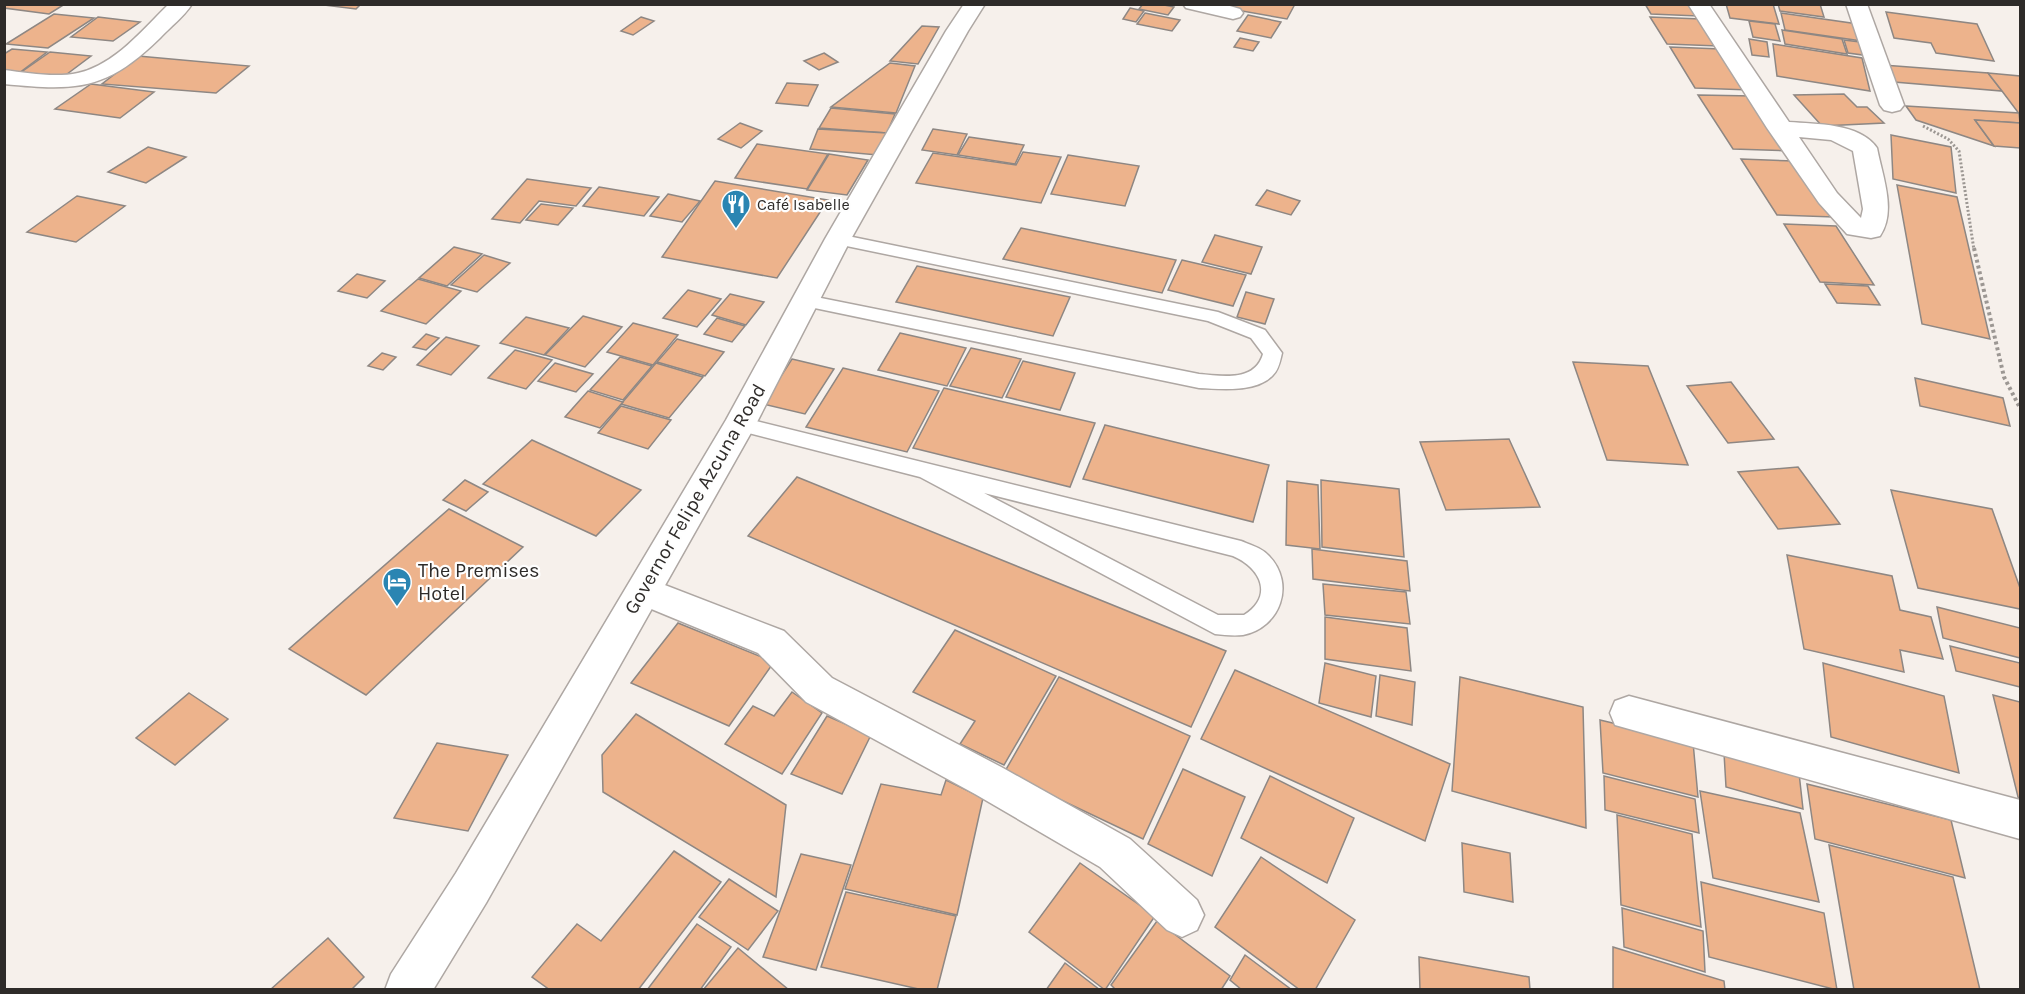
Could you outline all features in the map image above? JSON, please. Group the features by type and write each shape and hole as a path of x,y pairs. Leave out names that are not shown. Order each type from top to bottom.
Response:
{"street":[{"path":"4,77 54,81 77,80 99,74 113,67 182,4"},
{"name":"Governor Felipe Azcuna Road","path":"407,990 471,888 644,591 740,424 838,239 957,31 975,4"},
{"path":"1193,4 1233,13"},
{"path":"1698,4 1779,128 1828,198 1856,228 1871,230 1876,209 1865,148 1844,135 1779,128"},
{"path":"1856,4 1892,105"},
{"path":"644,591 771,642 819,690 989,781 1115,853 1182,915"},
{"path":"1629,713 2020,820"}],"lane":[{"path":"806,300 1199,381 1227,382 1258,377 1267,370 1273,353 1258,334 1212,316 838,239"},
{"path":"740,424 1249,553 1262,564 1269,576 1273,590 1269,609 1253,622 1236,626 1215,624 928,473"}],"path":[{"path":"1892,105 1904,116 1942,135 1959,151 1974,251 2004,377 2020,408"}],"building":[{"path":"4,4 65,4 49,14 4,8"},
{"path":"316,4 361,4 356,9"},
{"path":"1143,4 1174,7 1168,15 1139,9"},
{"path":"1227,4 1295,4 1287,19 1225,8"},
{"path":"1645,4 1690,4 1698,16 1651,14"},
{"path":"1726,4 1773,4 1779,24 1730,18"},
{"path":"1778,4 1820,4 1824,17 1780,11"},
{"path":"1130,8 1144,11 1136,22 1123,19"},
{"path":"1886,12 1977,24 1994,61 1936,53 1931,43 1894,38"},
{"path":"1145,13 1180,20 1172,31 1137,24"},
{"path":"1781,13 1858,24 1862,41 1785,30"},
{"path":"54,14 94,18 48,48 6,44"},
{"path":"1248,15 1281,22 1271,38 1237,31"},
{"path":"98,17 140,22 113,41 71,37"},
{"path":"641,17 654,21 633,35 621,31"},
{"path":"1650,17 1701,19 1718,46 1667,44"},
{"path":"1749,21 1775,24 1780,41 1753,37"},
{"path":"922,26 939,27 918,64 890,61"},
{"path":"1782,30 1842,39 1847,54 1785,44"},
{"path":"1240,38 1259,42 1253,51 1234,47"},
{"path":"1749,39 1767,42 1769,57 1752,55"},
{"path":"1844,40 1860,42 1863,55 1848,53"},
{"path":"1773,44 1862,58 1870,91 1777,76"},
{"path":"1670,47 1721,49 1749,90 1695,88"},
{"path":"12,49 47,52 15,76 4,75 4,54"},
{"path":"50,52 91,56 63,77 20,73"},
{"path":"824,53 838,62 819,70 804,61"},
{"path":"138,56 249,66 216,93 102,84"},
{"path":"890,63 915,66 896,113 831,107"},
{"path":"1883,65 1988,73 2002,91 1894,82"},
{"path":"1988,73 2020,76 2020,115 2002,91"},
{"path":"787,83 818,85 808,106 776,103"},
{"path":"91,84 154,92 120,118 55,109"},
{"path":"1844,94 1857,107 1867,107 1884,123 1822,126 1794,95"},
{"path":"1698,95 1753,96 1791,151 1733,149"},
{"path":"1906,106 2019,113 2020,123 1975,120 1994,146 1916,120"},
{"path":"831,108 895,114 887,133 819,128"},
{"path":"1975,120 2020,123 2020,148 1994,146"},
{"path":"740,123 762,131 741,148 718,139"},
{"path":"818,129 887,133 878,155 810,149"},
{"path":"933,129 967,134 957,155 922,150"},
{"path":"1891,135 1951,147 1956,193 1893,179"},
{"path":"969,137 1024,145 1015,164 958,155"},
{"path":"757,144 828,154 807,189 735,178"},
{"path":"148,147 186,157 146,183 108,172"},
{"path":"1023,152 1061,157 1041,203 916,183 933,153 1016,165"},
{"path":"829,154 868,160 847,195 807,190"},
{"path":"1068,155 1139,166 1125,206 1051,194"},
{"path":"1741,159 1794,161 1833,217 1777,215"},
{"path":"527,179 591,188 576,206 539,201 520,223 492,219"},
{"path":"715,181 828,200 777,278 662,257"},
{"path":"1897,185 1957,197 1990,339 1922,324"},
{"path":"599,187 659,197 644,216 583,206"},
{"path":"1267,190 1300,201 1291,215 1256,205"},
{"path":"668,194 700,201 682,222 650,216"},
{"path":"77,196 125,206 76,242 27,232"},
{"path":"541,204 573,208 558,225 526,220"},
{"path":"1784,224 1836,226 1874,285 1820,282"},
{"path":"1021,228 1176,260 1162,293 1003,259"},
{"path":"1215,235 1262,247 1251,274 1202,262"},
{"path":"454,247 482,254 447,286 419,278"},
{"path":"484,255 510,263 477,292 451,285"},
{"path":"1182,260 1246,275 1233,306 1168,290"},
{"path":"917,266 1070,297 1053,336 896,302"},
{"path":"357,274 385,281 367,298 338,291"},
{"path":"418,279 461,291 426,324 381,311"},
{"path":"1825,284 1868,286 1880,305 1837,303"},
{"path":"688,290 721,299 697,327 663,318"},
{"path":"1246,292 1274,299 1265,324 1237,317"},
{"path":"730,294 764,302 746,325 712,315"},
{"path":"583,316 622,327 585,367 545,355"},
{"path":"526,317 569,328 544,355 500,343"},
{"path":"717,318 745,326 732,342 704,334"},
{"path":"633,323 678,335 653,365 607,352"},
{"path":"900,333 966,348 947,386 878,370"},
{"path":"426,334 439,338 426,350 413,347"},
{"path":"446,337 479,346 451,375 417,365"},
{"path":"677,339 724,352 705,376 657,362"},
{"path":"971,348 1021,359 1002,398 950,386"},
{"path":"515,350 552,360 526,389 488,378"},
{"path":"382,353 396,357 383,370 368,366"},
{"path":"620,357 652,366 623,400 590,390"},
{"path":"792,359 834,369 805,414 763,404"},
{"path":"1023,361 1075,373 1060,410 1006,397"},
{"path":"1573,362 1648,366 1688,465 1607,460"},
{"path":"555,363 593,374 576,392 538,381"},
{"path":"656,363 703,377 669,418 621,404"},
{"path":"843,368 939,391 907,452 806,427"},
{"path":"1915,378 2003,398 2010,426 1920,406"},
{"path":"1731,382 1774,439 1728,443 1687,386"},
{"path":"944,388 1095,423 1070,487 913,448"},
{"path":"588,391 623,402 600,428 565,417"},
{"path":"621,406 671,420 648,449 598,433"},
{"path":"1105,425 1269,465 1253,522 1083,479"},
{"path":"1509,439 1540,507 1446,510 1420,442"},
{"path":"532,440 641,490 596,536 483,484"},
{"path":"1798,467 1840,524 1778,529 1738,472"},
{"path":"797,477 1226,651 1191,727 748,536"},
{"path":"465,480 488,492 466,511 443,500"},
{"path":"1321,480 1399,489 1404,557 1322,547"},
{"path":"1287,481 1318,485 1320,549 1286,545"},
{"path":"1891,490 1992,509 2020,588 2020,609 1918,588"},
{"path":"449,509 523,547 366,695 289,649"},
{"path":"1312,549 1407,561 1410,591 1313,579"},
{"path":"1787,555 1892,576 1900,610 1931,617 1943,659 1900,650 1904,672 1804,649"},
{"path":"1323,584 1406,592 1410,624 1325,615"},
{"path":"1937,607 2020,628 2020,658 1943,638"},
{"path":"1325,617 1407,628 1411,671 1325,659"},
{"path":"678,623 774,662 729,726 631,683"},
{"path":"955,630 1056,676 1004,765 960,744 975,721 913,692"},
{"path":"1950,646 2020,663 2020,687 1956,671"},
{"path":"1325,663 1376,676 1371,717 1319,703"},
{"path":"1823,663 1944,696 1959,773 1831,737"},
{"path":"1235,670 1450,764 1425,841 1201,739"},
{"path":"1380,675 1415,682 1412,725 1376,716"},
{"path":"1059,677 1190,736 1143,839 1004,773"},
{"path":"1460,677 1583,707 1586,828 1452,791"},
{"path":"792,692 822,713 782,774 725,744 753,706 774,716"},
{"path":"189,693 228,719 175,765 136,738"},
{"path":"1993,695 2020,702 2020,805"},
{"path":"636,714 786,805 776,897 603,792 602,755"},
{"path":"827,716 871,735 842,794 791,774"},
{"path":"1600,720 1693,742 1698,797 1603,773"},
{"path":"437,743 508,755 468,831 394,818"},
{"path":"1724,753 1799,773 1803,809 1726,787"},
{"path":"1183,769 1245,797 1212,876 1148,844"},
{"path":"1270,776 1354,818 1327,883 1241,838"},
{"path":"1604,776 1695,799 1699,833 1605,810"},
{"path":"946,780 983,798 957,915 845,889 881,784 941,795"},
{"path":"1807,784 1951,820 1965,878 1815,839"},
{"path":"1700,791 1800,813 1819,902 1713,878"},
{"path":"1617,815 1692,834 1701,927 1621,905"},
{"path":"1462,843 1510,853 1513,902 1464,892"},
{"path":"1829,845 1953,877 1980,990 1854,990"},
{"path":"674,851 721,882 638,990 550,990 532,977 577,924 601,941"},
{"path":"801,854 851,865 816,970 763,957"},
{"path":"1261,857 1355,920 1315,990 1300,990 1215,927"},
{"path":"1080,863 1155,916 1105,990 1029,932"},
{"path":"729,879 778,911 748,950 699,917"},
{"path":"1701,882 1824,913 1837,990 1709,957"},
{"path":"846,892 956,916 937,990 923,990 821,967"},
{"path":"1622,908 1703,931 1705,972 1624,947"},
{"path":"1157,921 1230,976 1221,990 1116,990 1111,985"},
{"path":"697,924 731,947 700,990 647,990"},
{"path":"328,938 364,977 351,990 270,990"},
{"path":"1613,947 1724,981 1725,990 1613,990"},
{"path":"738,948 789,990 703,990"},
{"path":"1245,955 1292,990 1242,990 1230,980"},
{"path":"1419,957 1529,977 1530,990 1420,990"},
{"path":"1065,963 1100,990 1046,990"}],"place":[{"name":"Café Isabelle","path":"736,230"},
{"name":"The Premises Hotel","path":"397,608"}]}
